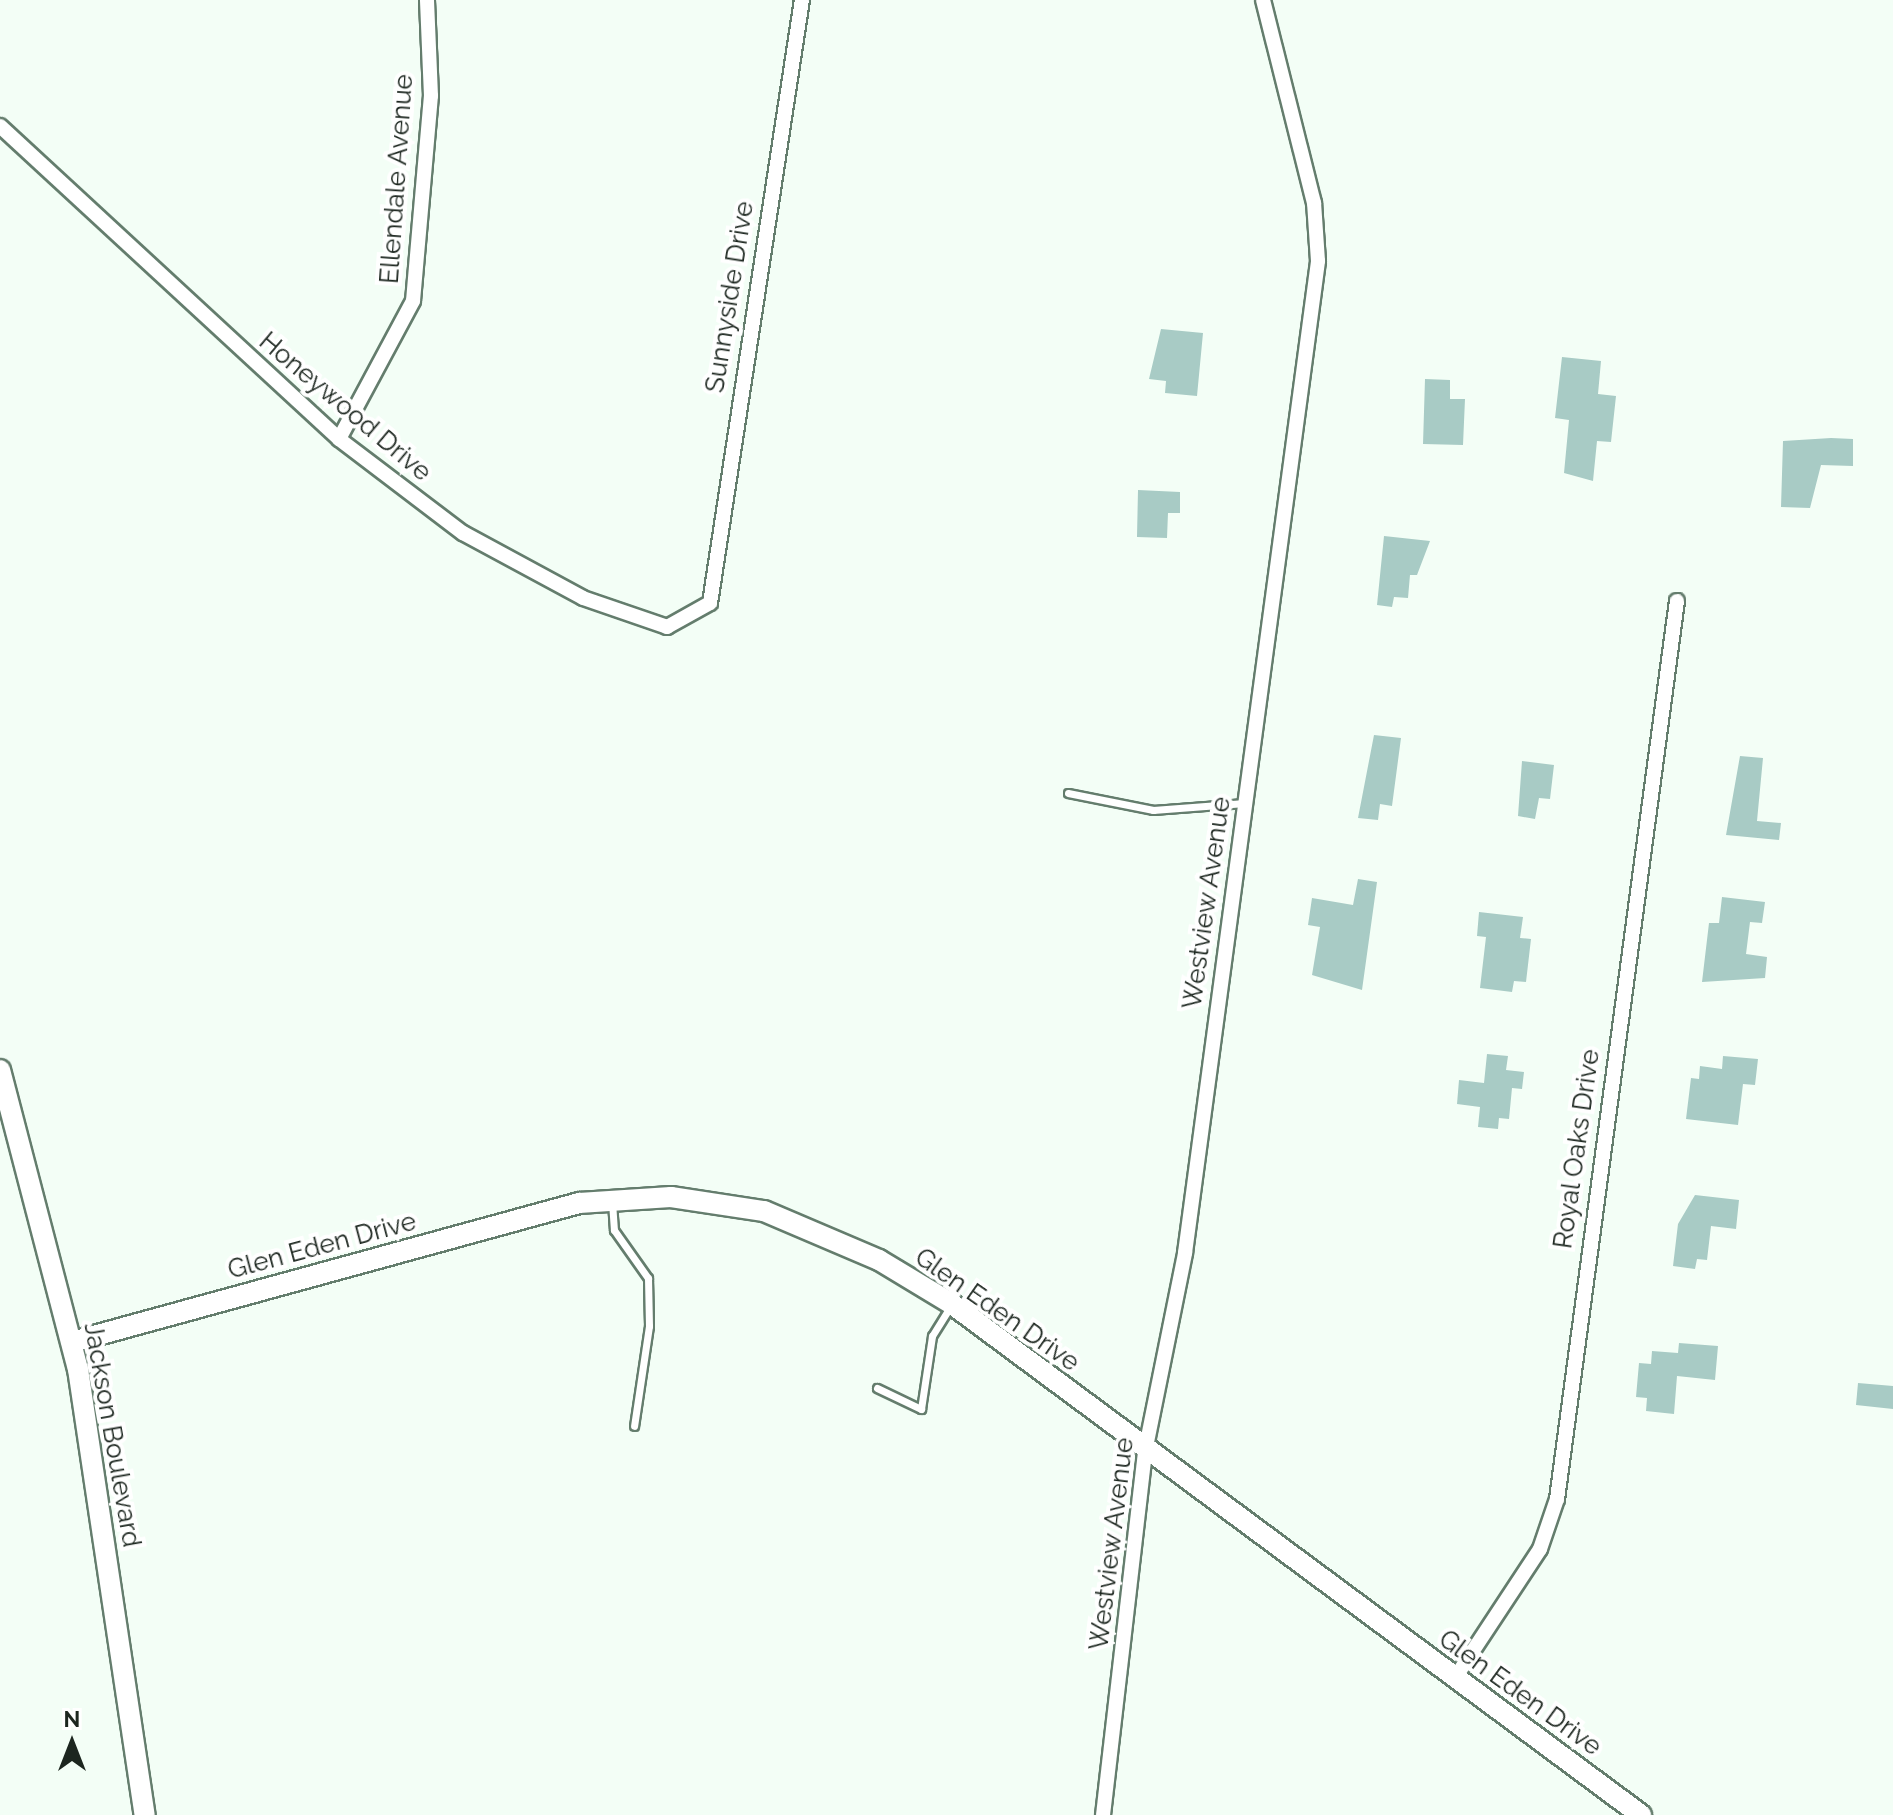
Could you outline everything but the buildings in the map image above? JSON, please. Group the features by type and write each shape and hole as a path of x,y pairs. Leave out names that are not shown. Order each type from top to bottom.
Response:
{"street":[{"name":"Ellendale Avenue","path":"339,439 413,301 431,96 427,0"},
{"name":"Sunnyside Drive","path":"710,603 802,0"},
{"name":"Westview Avenue","path":"1103,1815 1145,1452 1185,1253 1318,261 1314,203 1263,0"},
{"name":"Honeywood Drive","path":"0,126 339,439 463,533 583,598 667,627 710,603"},
{"name":"Royal Oaks Drive","path":"1455,1678 1540,1549 1557,1499 1677,601"},
{"name":"Jackson Boulevard","path":"0,1070 72,1342 145,1815"},
{"name":"Glen Eden Drive","path":"72,1342 579,1203 671,1197 764,1211 879,1260 952,1304 1145,1452 1641,1815"}],"lane":[{"path":"1068,793 1153,810 1245,803"},
{"path":"612,1200 614,1230 648,1278 649,1326 634,1426"},
{"path":"877,1388 921,1409 932,1336 952,1304"}]}
